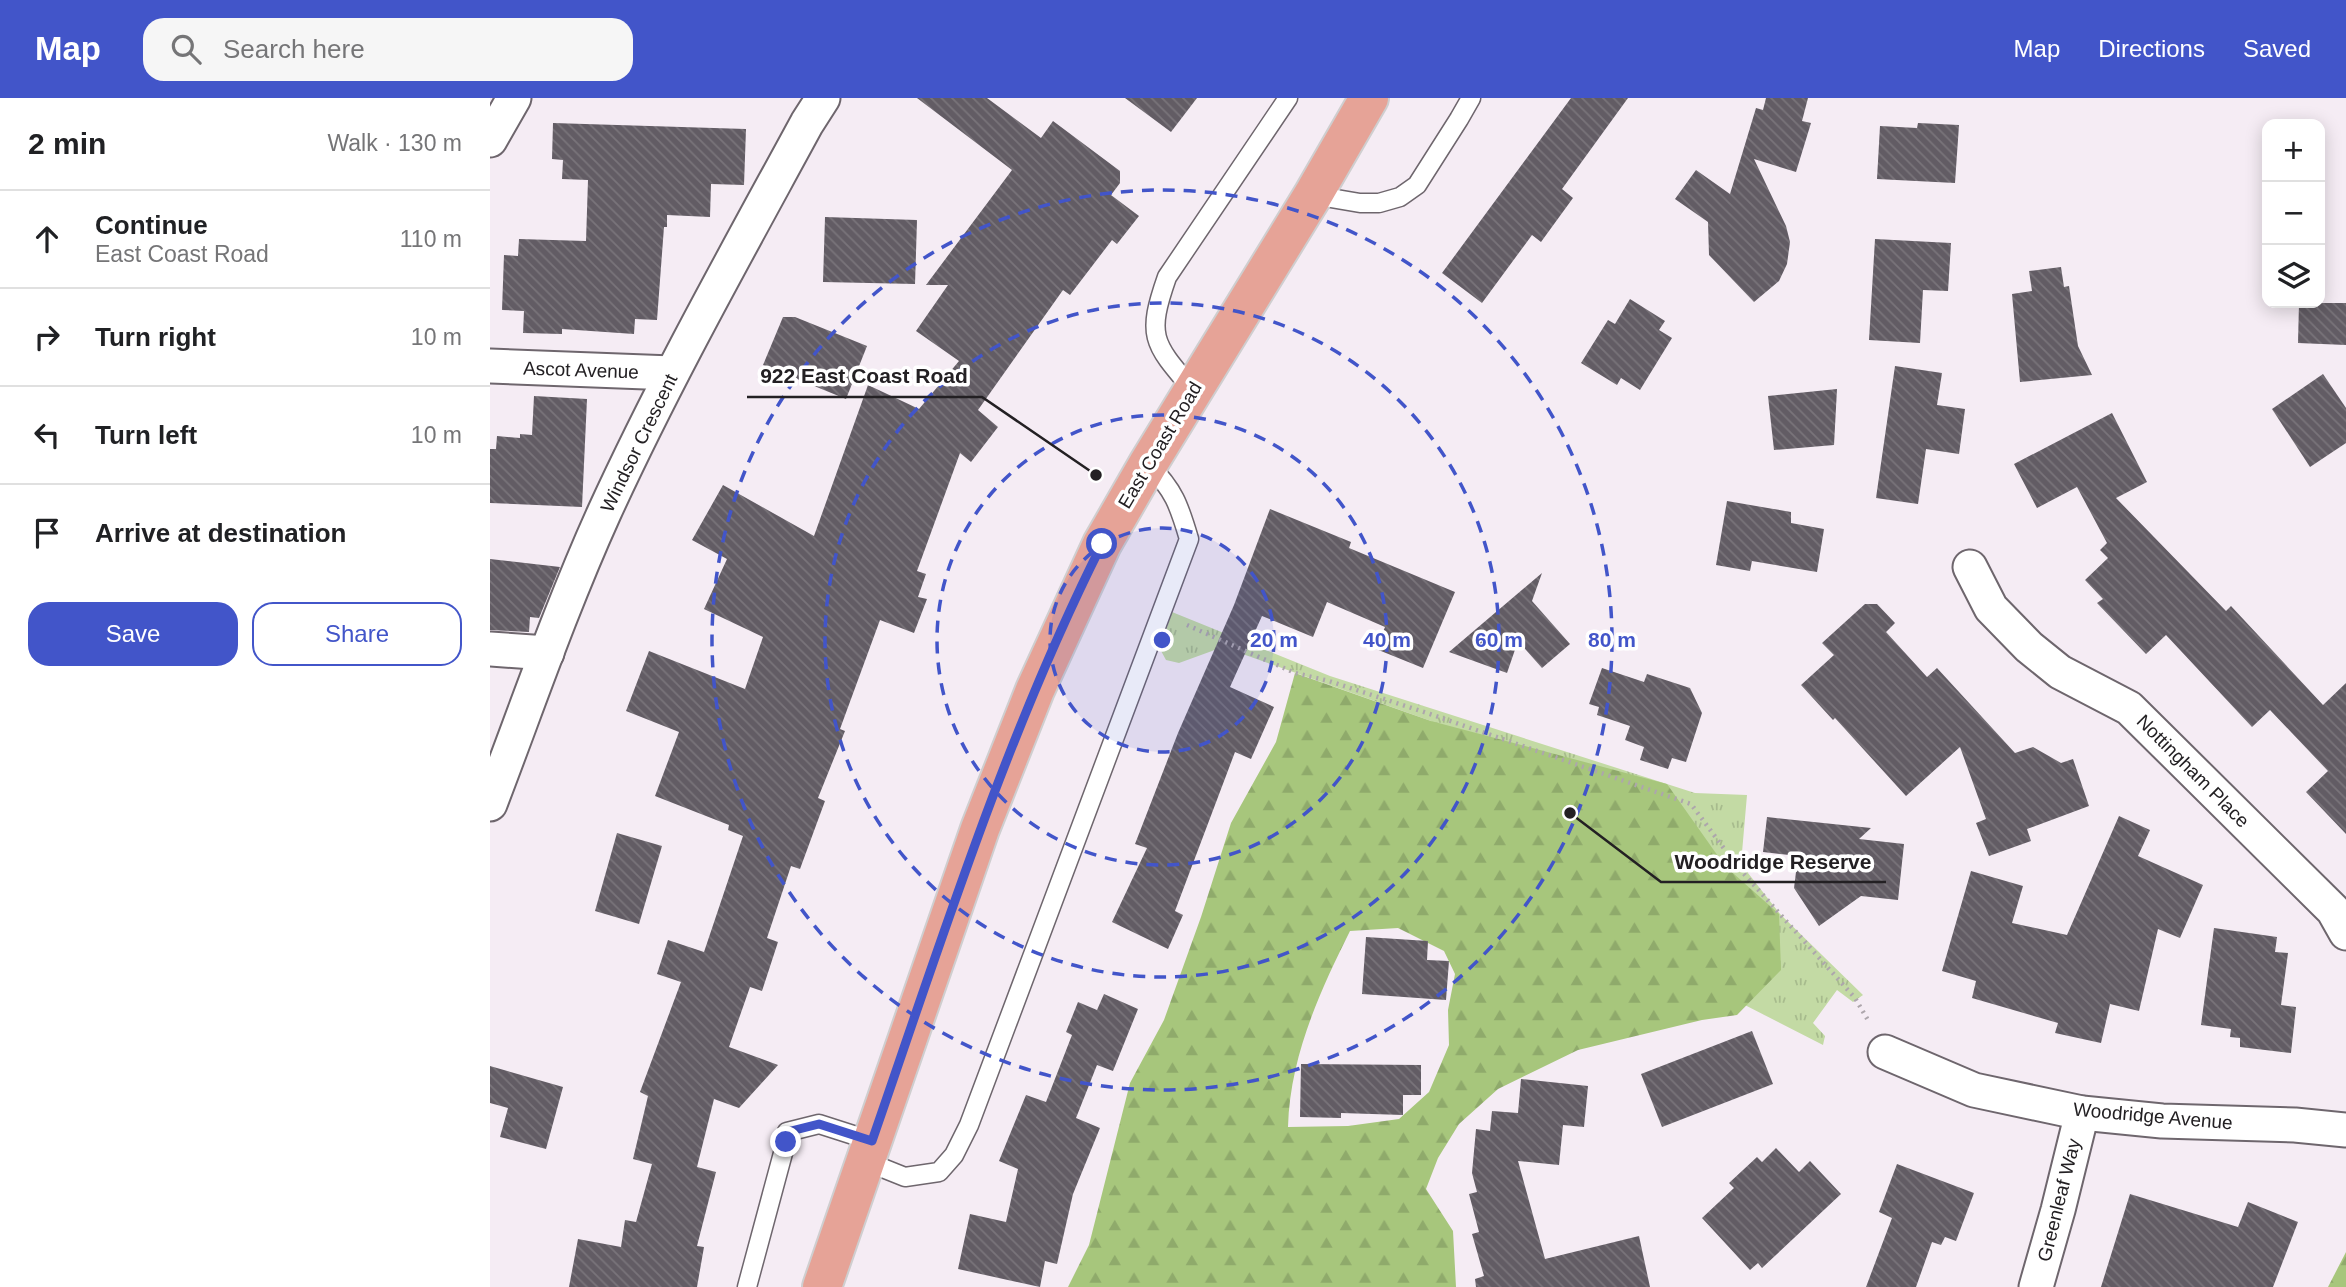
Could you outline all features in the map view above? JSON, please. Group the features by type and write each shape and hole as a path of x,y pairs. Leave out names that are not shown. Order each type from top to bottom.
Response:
{"main road":[{"name":"East Coast Road","path":"822,1287 980,829 1026,710 1086,576 1124,504 1313,195 1369,98"}],"street":[{"path":"490,140 514,98"},
{"name":"Windsor Crescent","path":"490,804 603,515 672,373 801,134 815,99"},
{"name":"Ascot Avenue","path":"490,366 672,373"},
{"name":"Nottingham Place","path":"1970,567 1991,608 2029,647 2060,672 2129,708 2333,910 2346,933"},
{"path":"490,649 547,653"},
{"name":"Woodridge Avenue","path":"1885,1052 1974,1090 2082,1113 2162,1121 2295,1125 2346,1130"},
{"name":"Greenleaf Way","path":"2036,1287 2082,1113"}],"lane":[{"path":"1193,390 1165,357 1158,343 1155,313 1160,296 1167,277 1288,98"},
{"path":"1313,195 1360,203 1379,203 1400,197 1417,185 1471,98"},
{"path":"747,1287 787,1132 819,1124 869,1151 905,1177 939,1171 954,1155 969,1125 1189,539 1178,502 1166,482 1149,464"}],"path":[{"path":"1161,613 1295,673 1329,681 1417,710 1691,804 1737,866 1856,998 1885,1052"}],"green space":[{"path":"1172,612 1330,676 1695,793 1747,795 1741,864 1780,914 1863,995 1853,1002 1837,990 1813,1023 1825,1036 1823,1045 1737,1001 1431,721 1223,647 1179,663 1166,660 1160,649"},
{"path":"1295,673 1431,721 1667,784 1725,866 1779,914 1781,970 1737,1015 1702,1020 1578,1050 1498,1089 1459,1124 1438,1158 1426,1189 1453,1231 1456,1287 1068,1287 1089,1245 1130,1083 1164,1020 1231,823 1276,742","holes":["1398,928 1444,951 1455,974 1448,1010 1449,1045 1429,1092 1399,1119 1348,1126 1288,1127 1300,1051 1317,1002 1350,931"]},
{"path":"2346,1252 2346,1287 2328,1287"}],"building":[{"path":"917,98 987,98 1041,138 1053,121 1120,171 1120,183 1111,195 1139,216 1117,244 1112,240 1070,295 1063,290 978,410 998,427 971,462 960,453 917,571 926,574 918,597 927,599 914,633 880,620 840,729 845,731 818,798 825,801 800,869 791,866 767,938 778,942 762,991 750,987 729,1047 778,1065 739,1108 714,1099 697,1167 716,1172 697,1246 704,1247 697,1287 569,1287 578,1239 621,1247 625,1220 636,1222 652,1164 633,1159 648,1096 640,1092 681,982 657,974 668,940 704,952 743,836 728,830 729,825 655,796 679,732 626,711 649,651 745,689 763,637 704,609 727,559 692,540 723,485 814,536 868,385 919,409 959,361 916,331 948,285 926,285 1012,170"},
{"path":"1125,98 1197,98 1171,132"},
{"path":"1571,98 1628,98 1562,189 1573,198 1541,242 1532,235 1482,303 1442,273"},
{"path":"1766,98 1808,98 1802,121 1811,123 1796,172 1754,159 1786,226 1790,242 1787,264 1779,281 1754,302 1709,255 1708,222 1675,199 1696,170 1730,194 1756,108 1763,110"},
{"path":"553,123 746,129 744,185 711,184 710,217 667,215 657,320 635,319 634,334 562,329 562,334 523,333 524,311 502,310 504,255 518,256 519,239 586,241 588,180 562,179 563,160 552,159"},
{"path":"1918,123 1959,125 1955,183 1877,179 1880,126 1917,128"},
{"path":"825,217 917,220 915,284 823,282"},
{"path":"1875,239 1951,243 1948,291 1923,290 1920,343 1869,340"},
{"path":"2061,267 2064,287 2069,286 2078,346 2092,375 2020,382 2012,294 2032,291 2029,271"},
{"path":"1630,299 1665,321 1659,330 1672,338 1640,390 1621,378 1617,385 1581,363 1608,320 1615,324"},
{"path":"2325,303 2346,303 2346,345 2298,343 2299,308 2325,308"},
{"path":"783,317 795,317 867,346 846,399 763,365"},
{"path":"1895,366 1942,373 1937,405 1965,409 1959,454 1926,449 1918,504 1876,498"},
{"path":"2323,374 2346,408 2346,443 2310,467 2272,409"},
{"path":"1837,389 1834,445 1774,450 1768,396"},
{"path":"534,396 587,399 582,507 490,503 490,449 496,449 497,436 520,438 520,434 532,435"},
{"path":"2112,413 2147,482 2116,498 2226,611 2231,606 2323,705 2346,683 2346,834 2306,792 2328,771 2270,710 2252,727 2166,635 2146,654 2097,603 2103,599 2085,580 2108,558 2100,550 2107,543 2077,487 2037,508 2014,464"},
{"path":"1727,501 1791,512 1791,523 1824,529 1817,572 1752,561 1750,571 1716,565"},
{"path":"1270,509 1351,542 1349,548 1455,592 1423,668 1376,649 1385,627 1327,602 1313,637 1262,616 1230,687 1274,707 1251,759 1235,752 1175,911 1183,915 1168,949 1112,922 1147,848 1135,844 1178,733 1234,605"},
{"path":"490,559 560,567 539,618 530,617 529,632 490,630"},
{"path":"1542,573 1532,601 1570,644 1542,668 1518,641 1507,673 1449,652"},
{"path":"1865,604 1877,604 1895,623 1886,632 1927,677 1937,668 2015,753 2033,747 2061,763 2073,759 2089,806 2027,829 2031,841 1989,856 1976,823 1986,819 1960,747 1906,796 1801,685 1834,655 1822,643"},
{"path":"1602,668 1644,682 1647,674 1690,688 1702,713 1686,762 1672,758 1668,769 1640,760 1644,747 1625,740 1630,726 1597,715 1599,707 1589,704"},
{"path":"2119,816 2150,830 2138,856 2203,885 2180,938 2158,929 2139,1011 2110,1004 2101,1043 2055,1033 2058,1023 1972,998 1976,981 1942,971 1971,871 2023,886 2012,923 2067,935"},
{"path":"1767,817 1871,828 1859,839 1904,844 1898,900 1861,896 1819,926 1794,888 1798,856 1763,852"},
{"path":"617,833 662,846 639,924 595,911"},
{"path":"2214,928 2277,937 2275,952 2288,953 2281,1005 2296,1007 2291,1053 2240,1047 2240,1038 2230,1037 2231,1029 2201,1025"},
{"path":"1366,937 1428,941 1427,960 1449,961 1446,1000 1362,994"},
{"path":"1104,994 1138,1009 1113,1071 1097,1065 1076,1118 1100,1128 1073,1194 1057,1264 1045,1261 1040,1287 958,1269 970,1214 1006,1222 1018,1169 999,1161 1026,1095 1046,1102 1072,1035 1066,1032 1078,1002 1097,1010"},
{"path":"1752,1031 1773,1084 1662,1127 1641,1074"},
{"path":"1301,1064 1421,1065 1421,1095 1403,1095 1403,1115 1341,1113 1341,1118 1300,1117"},
{"path":"490,1066 563,1087 546,1149 500,1137 508,1108 490,1103"},
{"path":"1521,1079 1588,1086 1584,1127 1563,1125 1559,1165 1518,1161 1545,1259 1639,1236 1650,1287 1476,1287 1475,1279 1484,1276 1472,1234 1479,1232 1469,1194 1477,1192 1472,1173 1476,1129 1490,1131 1492,1111 1518,1113"},
{"path":"1776,1148 1799,1172 1810,1161 1841,1194 1762,1268 1758,1263 1750,1270 1702,1218 1734,1188 1729,1183 1757,1157 1762,1162"},
{"path":"1897,1164 1974,1193 1956,1241 1945,1237 1941,1245 1932,1242 1916,1287 1866,1287 1892,1218 1879,1212"},
{"path":"2130,1194 2238,1227 2248,1202 2298,1222 2273,1287 2101,1287"}],"place":[{"name":"922 East Coast Road","path":"1096,475"},
{"name":"Woodridge Reserve","path":"1570,813"}],"route":[{"path":"786,1142 787,1132 819,1124 872,1141 1003,767 1043,670 1102,544"}]}
